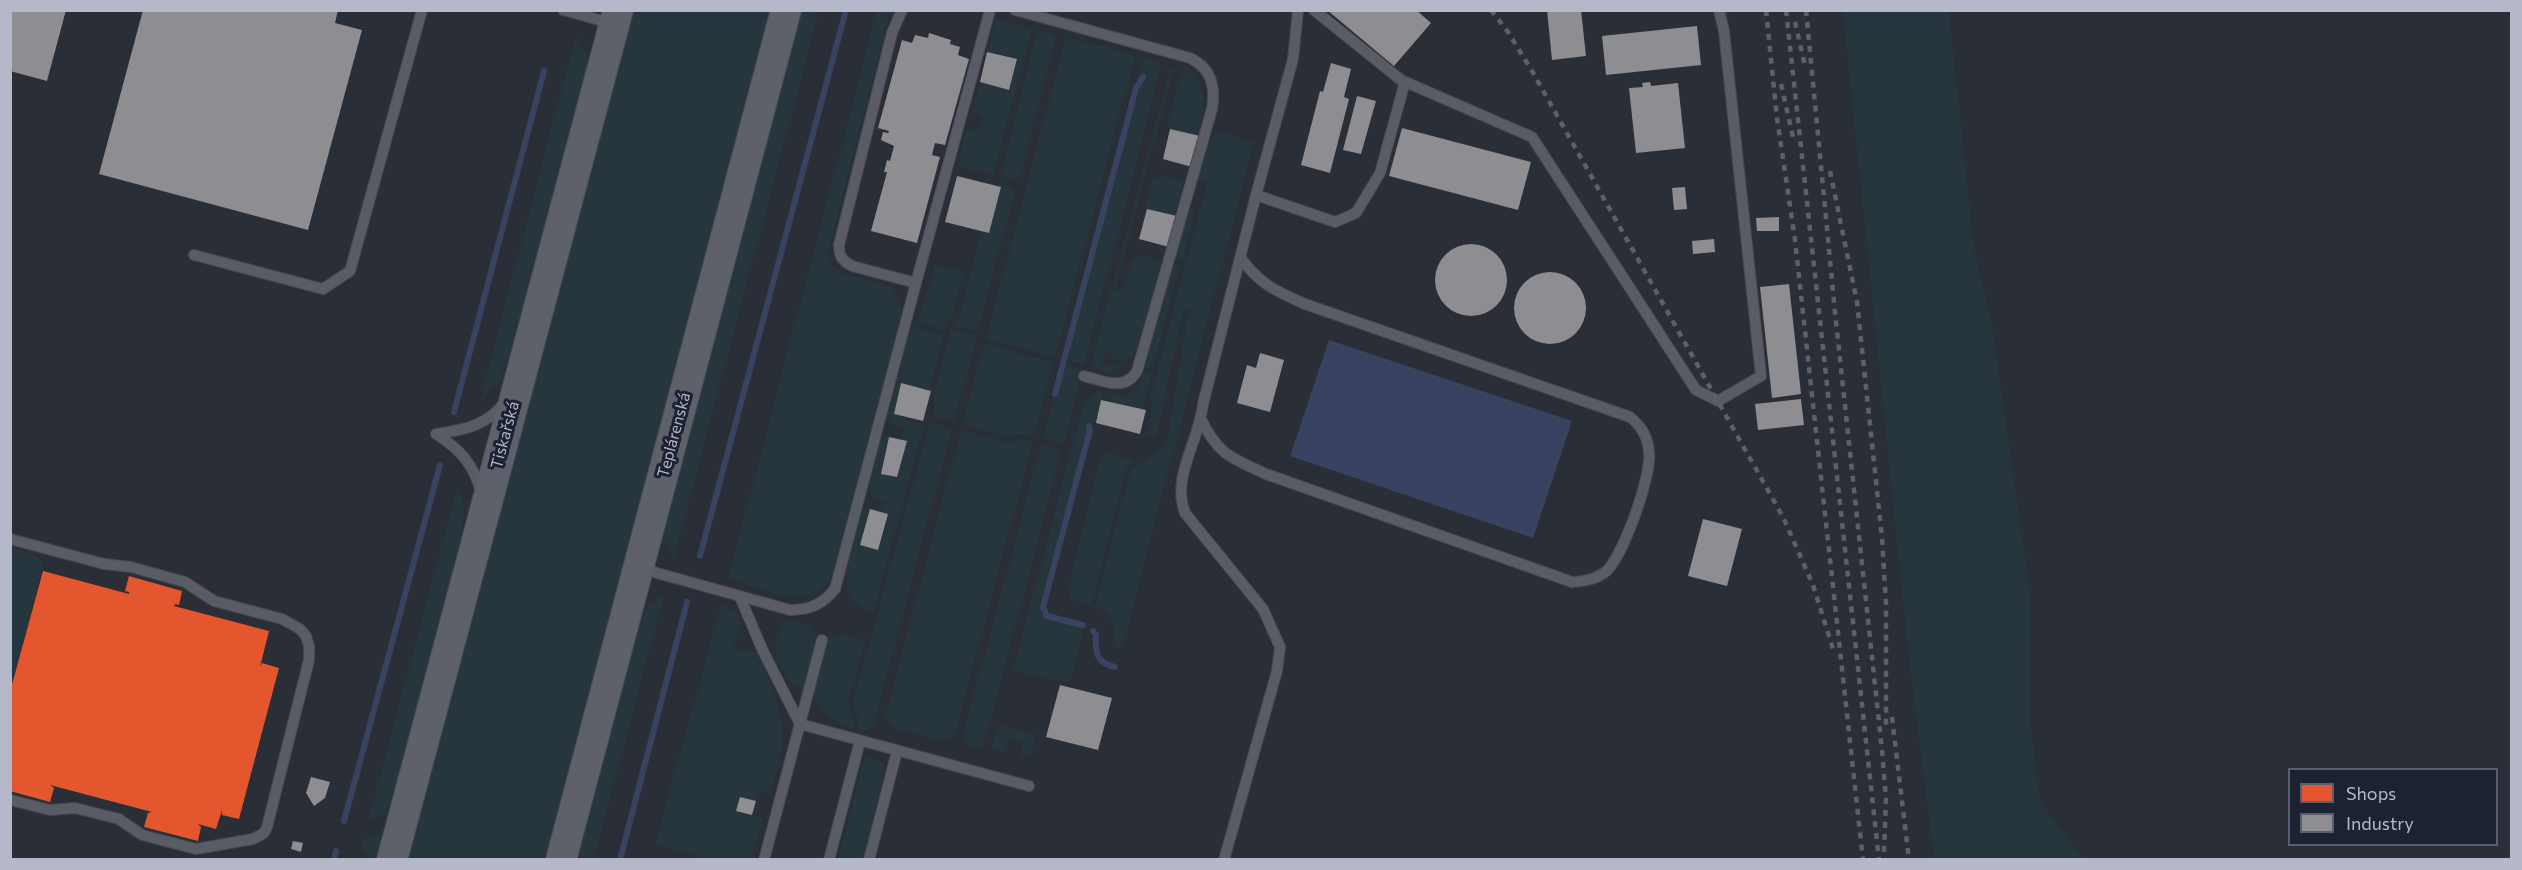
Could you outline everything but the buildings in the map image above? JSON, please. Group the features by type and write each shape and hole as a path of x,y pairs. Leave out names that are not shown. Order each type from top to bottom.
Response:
{"street":[{"name":"Teplárenská","path":"561,860 786,10"},
{"name":"Tiskařská","path":"392,860 616,17"}],"lane":[{"path":"194,255 323,289 350,271 422,10"},
{"path":"563,10 616,17"},
{"path":"902,10 892,33 839,245 839,254 852,266 916,284"},
{"path":"639,568 782,609 800,610 819,604 835,589 990,10"},
{"path":"1015,10 1190,58 1200,63 1208,71 1213,84 1212,109 1137,371 1127,382 1121,384 1084,376"},
{"path":"1224,860 1277,671 1280,647 1263,609 1185,513 1180,500 1183,475 1201,419 1240,257 1293,59 1298,10"},
{"path":"1314,10 1405,82 1532,137 1696,390 1718,401 1761,376 1724,31 1719,10"},
{"path":"1256,195 1335,222 1356,213 1380,173 1405,82"},
{"path":"1201,419 1211,440 1227,456 1266,474 1572,582 1589,580 1604,573 1614,564 1623,549 1648,470 1650,455 1647,440 1640,425 1630,417 1305,304 1264,284 1251,273 1240,257"},
{"path":"479,530 481,510 477,476 462,454 436,434 469,429 492,416 502,406 521,374"},
{"path":"10,539 104,564 131,567 184,582 214,601 292,623 306,636 309,660 267,827 259,837 196,849 142,835 119,819 75,808 50,810 10,800"},
{"path":"740,597 763,651 800,724 1029,786"},
{"path":"764,860 822,640"},
{"path":"829,860 860,741"},
{"path":"869,860 897,751"}],"shaded area":[{"path":"630,11 774,11 548,859 404,860"},
{"path":"799,11 819,11 674,558 665,543 663,527"},
{"path":"877,11 890,11 828,253 831,262 844,273 890,287 900,303 901,315 834,571 825,585 814,593 787,596 728,579"},
{"path":"1843,11 1949,11 1974,248 1991,319 2031,600 2030,720 2040,802 2083,859 1934,859 1909,660"},
{"path":"996,18 1032,28 993,175 958,166 967,129 979,131 982,117 972,112 980,82 1009,90 1017,60 987,52"},
{"path":"1038,30 1054,34 1055,38 1020,177 1014,180 1000,176"},
{"path":"576,35 587,57 587,72 514,348 498,382 479,403"},
{"path":"1069,37 1134,55 1134,59 1055,358 986,339 1064,43"},
{"path":"1147,58 1161,62 1161,67 1084,365 1064,359 1142,61"},
{"path":"1184,66 1187,67 1186,72 1196,74 1202,90 1203,112 1198,136 1170,129 1168,120"},
{"path":"1170,68 1174,69 1115,290 1122,291 1132,259 1141,255 1162,261 1138,347 1124,362 1114,360 1110,351 1106,350 1102,366 1107,367 1113,363 1122,365 1110,373 1091,366"},
{"path":"1216,131 1254,142 1122,649 1113,646 1115,632 1109,614 1095,606 1131,469 1157,452 1168,436 1189,308 1183,311 1157,433 1152,437 1145,436 1153,406 1150,399 1207,183 1196,180 1206,148"},
{"path":"1163,175 1184,181 1174,216 1145,208 1153,179"},
{"path":"999,184 1012,187 1014,195 978,332 952,326 959,317 981,231 989,233"},
{"path":"1188,210 1195,212 1182,262 1174,261"},
{"path":"1173,263 1180,265 1152,370 1145,368"},
{"path":"935,264 964,272 952,315 945,330 918,323"},
{"path":"911,326 944,335 929,390 901,384 894,414 902,416 902,419 924,425 873,613 859,606 851,596 847,583 847,570 861,513 865,509 870,509 860,545 887,514 882,512 884,502 874,498 868,486 880,441 886,436 889,437 881,473 897,477 907,442 901,440 904,429 892,424 888,413"},
{"path":"951,329 977,336 954,422 933,415 936,386"},
{"path":"984,344 1054,362 1034,436 1023,433 1009,437 962,424"},
{"path":"1062,364 1082,369 1064,444 1043,438"},
{"path":"1144,371 1152,373 1142,410 1109,402 1112,394 1126,396 1138,389"},
{"path":"1097,391 1103,392 1096,423 1092,423 1041,608 1046,617 1084,627 1070,682 1052,678 1051,680 1013,670 1084,402"},
{"path":"930,422 952,428 874,724 867,730 858,729 859,723 853,702"},
{"path":"961,430 1009,443 1022,439 1033,442 955,734 950,740 944,741 894,728 888,723 886,713"},
{"path":"1041,445 1062,450 985,741 981,747 974,749 966,745 963,735"},
{"path":"1108,453 1134,460 1127,467 1091,605 1071,600 1068,591 1100,457"},
{"path":"458,484 464,512 461,546 395,794 386,811 367,825"},
{"path":"11,548 34,555 43,565 11,692"},
{"path":"664,595 594,859 573,860 641,614 648,605"},
{"path":"721,605 736,611 740,625 734,648 758,653 781,717 783,739 781,753 770,794 759,791 756,801 736,811 763,818 751,859 712,859 655,844"},
{"path":"784,619 812,626 811,632 819,634 804,691 790,682 775,658 777,652 774,646"},
{"path":"840,633 865,641 848,702 854,724 853,730 830,716 813,695 829,637 838,639"},
{"path":"998,725 1036,735 1030,758 1020,756 1023,743 1008,740 1004,752 992,749"},
{"path":"865,757 883,762 885,765 863,859 838,859"},
{"path":"382,832 384,834 378,859 370,859 361,847 363,840"}],"water":[{"path":"1329,340 1572,421 1533,538 1290,456"}],"waterway":[{"path":"700,556 846,10"},
{"path":"454,412 544,71"},
{"path":"1055,394 1136,88 1143,77"},
{"path":"1083,625 1047,616 1043,607 1090,430 1089,426"},
{"path":"344,821 440,465"},
{"path":"620,860 687,602"},
{"path":"1093,631 1096,635 1096,647 1100,660 1115,667"},
{"path":"334,860 336,851"}],"railway":[{"path":"1491,10 1508,32 1532,71 1783,517 1813,585 1834,652"},
{"path":"1766,10 1777,118 1795,240 1863,860"},
{"path":"1786,10 1879,860"},
{"path":"1806,10 1836,322 1882,750 1886,799 1884,852"},
{"path":"1795,22 1805,66"},
{"path":"1781,84 1793,137"},
{"path":"1830,171 1857,302 1882,538 1886,603 1886,728"},
{"path":"1892,717 1909,860"}]}
